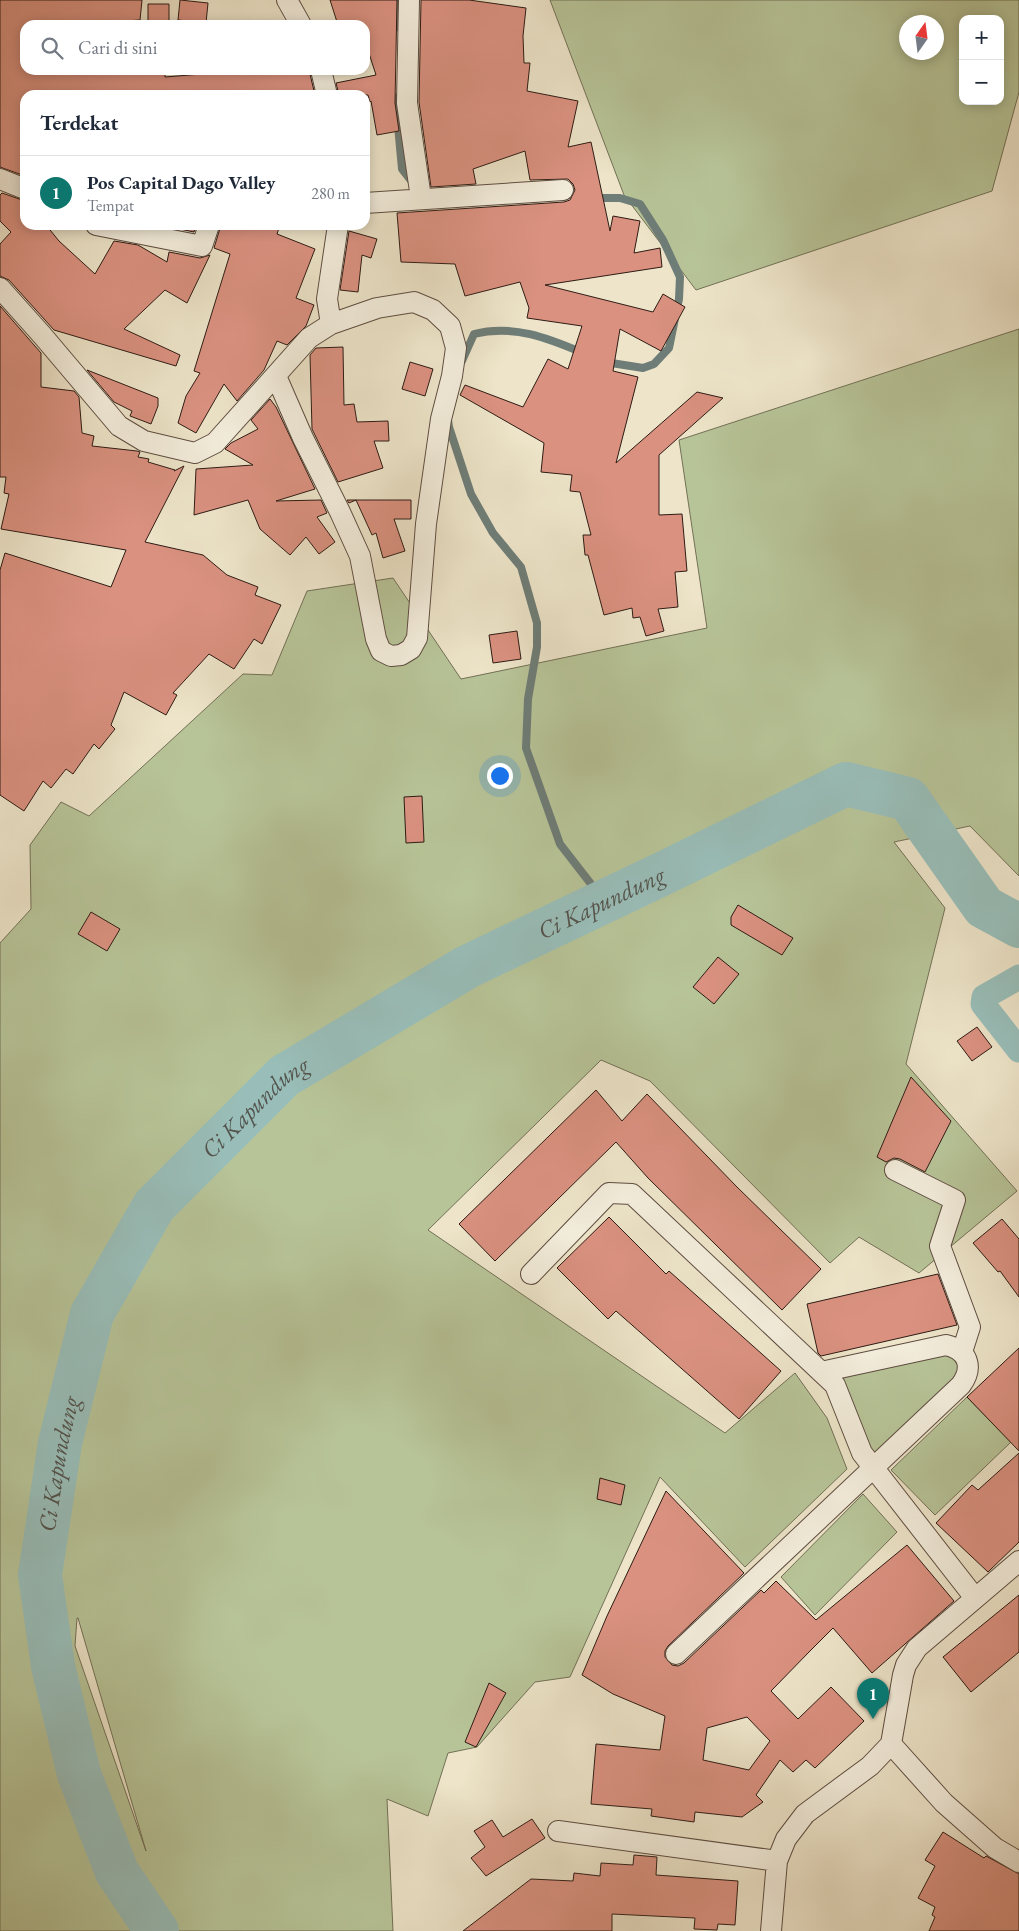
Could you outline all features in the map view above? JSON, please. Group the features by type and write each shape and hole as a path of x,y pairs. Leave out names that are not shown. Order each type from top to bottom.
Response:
{"street":[{"path":"287,0 298,20"},
{"path":"409,0 407,103 421,198"},
{"path":"322,75 326,90"},
{"path":"0,179 20,187"},
{"path":"370,203 563,190"},
{"path":"121,230 202,246 207,230"},
{"path":"331,324 327,299 337,230"},
{"path":"0,288 119,426 144,441 195,453 215,443 309,338 331,324 376,308 414,302 433,310 450,326 456,348 452,376 441,419 426,524 416,638 411,649 401,655 391,656 381,651 376,639 360,556 303,438 276,376"},
{"path":"895,1170 955,1200 940,1246 970,1327 962,1352"},
{"path":"531,1274 610,1193 632,1194 835,1385 862,1453 975,1598"},
{"path":"676,1654 961,1385 966,1377 968,1368 967,1359 962,1352 954,1347 946,1346 821,1372"},
{"path":"771,1931 776,1861 786,1838 805,1814 870,1766 890,1744 903,1675 911,1656 917,1648 1019,1561"},
{"path":"890,1744 944,1803 995,1848 1019,1862"},
{"path":"558,1831 776,1861"}],"green space":[{"path":"550,0 1019,0 1019,92 992,191 696,290 624,195"},
{"path":"1019,329 1019,876 970,826 894,842 945,908 906,1064 1017,1191 919,1273 859,1237 830,1263 650,1081 601,1060 428,1230 725,1433 795,1373 827,1418 847,1469 745,1567 660,1477 570,1677 535,1682 477,1747 448,1753 428,1816 387,1799 393,1931 0,1931 0,943 31,909 30,845 61,802 89,816 243,674 272,675 307,591 393,578 461,679 707,628 679,440","holes":["78,1618 146,1851 75,1646"]},
{"path":"946,1349 964,1368 874,1463 829,1374"},
{"path":"967,1397 1011,1442 935,1515 891,1470"},
{"path":"863,1494 897,1532 815,1615 781,1577"}],"building":[{"path":"0,0 142,0 140,20 20,20 20,75 165,75 165,77 190,75 310,75 314,90 20,90 20,174 0,167"},
{"path":"180,0 208,3 206,20 178,20"},
{"path":"330,0 397,0 395,103 399,131 377,135 370,102 370,90 338,90 336,83 376,75 370,56 370,20 336,20"},
{"path":"421,0 469,0 526,8 523,36 524,63 530,63 527,91 578,101 568,147 591,142 610,231 613,216 640,221 634,253 660,248 662,267 545,285 653,312 663,294 685,307 661,351 620,329 613,371 638,377 616,463 697,392 723,398 659,455 659,515 682,514 687,571 675,572 678,607 658,609 664,631 646,636 640,617 633,618 632,608 604,615 588,555 585,555 583,535 591,535 580,492 570,491 572,475 541,472 544,443 460,395 465,385 523,407 548,359 568,369 582,326 527,318 529,308 520,282 465,296 455,264 401,262 397,213 564,202 570,200 575,190 573,184 568,179 530,180 525,151 473,169 476,184 431,187 419,102"},
{"path":"148,4 169,4 169,20 148,20"},
{"path":"2,193 20,199 20,230 50,230 59,241 95,274 114,241 138,245 167,262 169,252 200,258 210,255 187,303 165,290 124,329 180,355 176,366 54,330 9,280 0,276 0,244 11,232 0,221 0,195"},
{"path":"219,230 278,230 277,234 315,249 296,298 314,305 306,326 287,345 277,341 264,370 237,401 224,384 196,433 178,423 186,396 200,373 194,371 230,254 214,248"},
{"path":"349,231 377,239 371,258 362,255 358,292 340,290"},
{"path":"0,306 41,353 41,387 74,391 79,397 82,433 94,436 92,446 137,451 140,452 138,457 149,459 148,462 174,471 184,466 145,542 203,555 227,575 258,587 255,595 281,605 262,644 254,639 234,669 209,654 173,693 177,695 166,715 124,692 111,725 115,729 99,749 94,744 73,774 66,769 51,788 43,781 24,811 0,795 0,570 5,553 111,587 126,550 1,529 9,494 4,493 6,477 0,477"},
{"path":"343,347 344,405 354,404 357,422 388,421 389,441 374,441 383,468 338,482 312,429 310,355 316,348"},
{"path":"410,362 433,369 425,396 402,389"},
{"path":"87,370 158,398 158,406 151,424 130,416 132,411 114,402"},
{"path":"270,399 276,407 315,489 276,501 321,500 327,513 317,517 335,542 319,554 306,537 290,555 260,529 248,500 194,515 196,469 253,465 225,449 231,443 258,429 251,420"},
{"path":"356,500 411,500 411,519 394,519 405,551 383,558 376,533 372,535"},
{"path":"517,631 521,659 493,663 489,635"},
{"path":"422,796 424,842 406,843 404,797"},
{"path":"738,905 793,938 782,955 731,925 731,917"},
{"path":"91,912 120,929 107,951 78,934"},
{"path":"718,957 739,974 714,1004 693,987"},
{"path":"977,1027 992,1047 972,1061 957,1041"},
{"path":"911,1077 951,1121 925,1172 900,1159 894,1158 886,1162 877,1157"},
{"path":"596,1090 622,1121 647,1094 737,1187 821,1269 782,1310 648,1178 616,1142 495,1261 459,1224"},
{"path":"609,1217 666,1274 669,1271 781,1371 739,1419 616,1311 608,1319 557,1268"},
{"path":"1002,1219 1019,1239 1019,1297 1000,1271 998,1272 973,1243"},
{"path":"938,1274 957,1325 821,1356 818,1353 807,1304"},
{"path":"1019,1348 1019,1451 967,1397"},
{"path":"1019,1453 1019,1542 988,1572 936,1523 972,1485 978,1490"},
{"path":"600,1478 625,1485 621,1505 597,1499"},
{"path":"666,1491 744,1573 668,1646 665,1651 665,1657 672,1665 678,1666 684,1663 761,1590 764,1593 776,1581 816,1620 907,1545 954,1601 872,1673 833,1628 771,1691 798,1719 831,1687 864,1721 815,1768 806,1760 793,1772 780,1760 756,1795 763,1802 742,1817 695,1812 694,1822 651,1816 652,1809 591,1804 596,1744 660,1750 665,1716 613,1694 582,1675 607,1616","holes":["747,1717 770,1741 749,1770 703,1760 707,1728"]},
{"path":"1019,1595 1019,1652 971,1692 943,1657"},
{"path":"489,1683 506,1693 476,1747 465,1742"},
{"path":"532,1819 545,1838 486,1876 471,1858 485,1847 474,1831 492,1820 503,1837"},
{"path":"943,1832 984,1858 986,1856 1019,1874 1019,1931 929,1931 935,1917 932,1915 935,1907 918,1898 935,1866 925,1860"},
{"path":"634,1855 657,1857 656,1875 738,1881 735,1925 718,1924 717,1930 694,1929 695,1918 612,1914 612,1931 463,1931 531,1879 573,1881 574,1873 600,1876 601,1863 633,1865"}],"waterway":[{"path":"397,0 400,28"},
{"path":"398,97 397,115 402,169 413,183"},
{"path":"595,198 620,198 640,204 663,240 680,277 679,299 669,348 654,364 643,368 605,362"},
{"path":"462,361 474,334 488,331 530,334 557,342 583,353"},
{"path":"448,420 471,494 493,533 521,567 537,623 537,647 528,699 526,748 560,844 605,902"},
{"name":"Ci Kapundung","path":"157,1931 117,1872 79,1774 53,1666 40,1575 60,1443 92,1314 154,1206 284,1076 467,967 846,784 908,799 984,907 1019,926"},
{"path":"1019,977 984,997 983,1004 1019,1050"}],"place":[{"name":"Pos Capital Dago Valley","path":"873,1719"}]}
